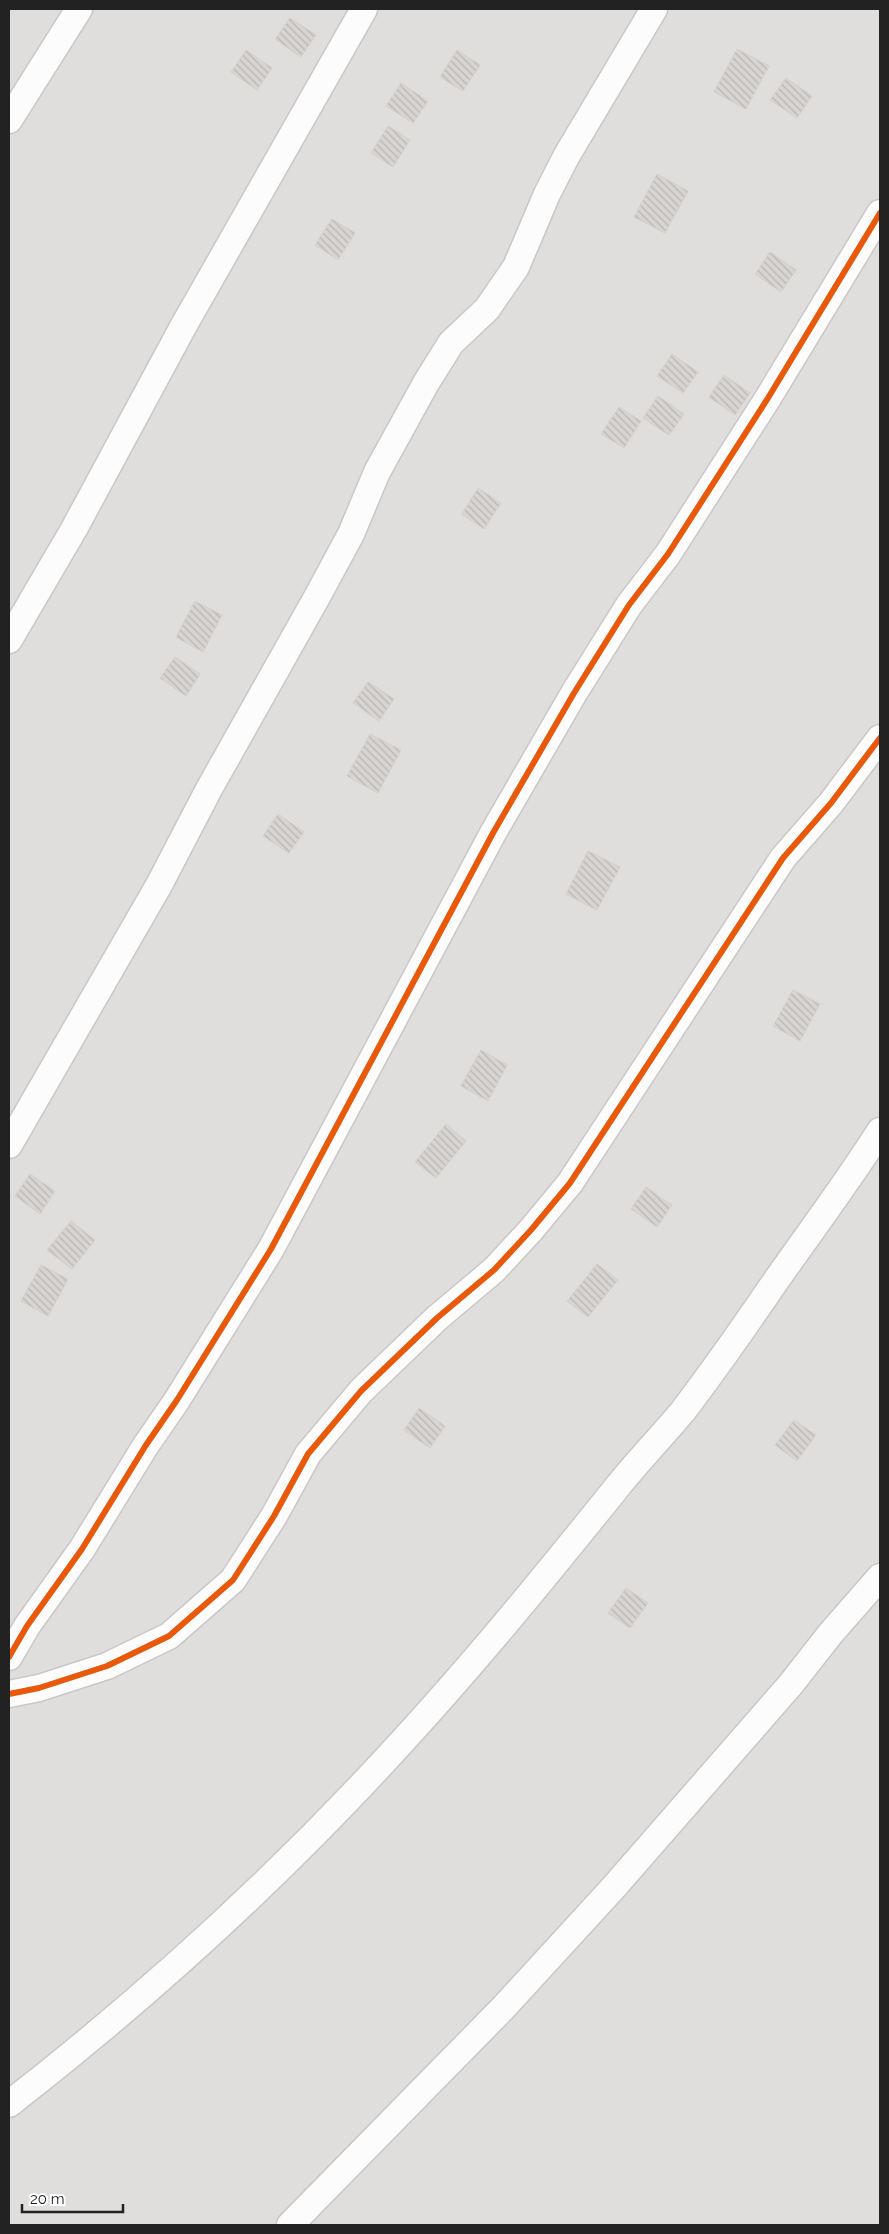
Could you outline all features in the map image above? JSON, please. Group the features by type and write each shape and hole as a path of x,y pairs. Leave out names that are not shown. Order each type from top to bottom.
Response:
{"street":[{"path":"9,120 79,9"},
{"path":"9,640 74,530 184,325 364,9"},
{"path":"9,1146 159,885 214,780 317,597 351,534 377,472 426,383 451,343 487,309 512,273 547,194 567,155 654,9"},
{"path":"9,1657 27,1626 82,1549 271,1249 493,833 565,709 629,605 668,554 768,398 880,213"},
{"path":"9,1694 38,1688 107,1666 169,1636 233,1580 274,1516 308,1454 355,1398 422,1332 494,1270 532,1230 570,1183 783,858 831,803 880,738"},
{"path":"9,2104 141,1995 231,1916 312,1837 408,1736 479,1656 641,1457 685,1408 718,1365 844,1188 880,1131"},
{"path":"290,2225 504,2007 614,1887 791,1684 831,1633 880,1577"}],"shaded area":[{"path":"9,9 880,9 880,2225 9,2225"}],"building":[{"path":"290,18 316,35 301,57 275,39"},
{"path":"737,49 769,66 746,109 714,92"},
{"path":"246,50 272,68 257,90 231,72"},
{"path":"457,50 480,65 463,91 440,77"},
{"path":"786,78 812,96 797,118 770,100"},
{"path":"401,83 428,101 413,123 386,106"},
{"path":"388,126 410,140 393,167 371,153"},
{"path":"657,174 688,191 665,233 634,217"},
{"path":"332,219 355,233 338,260 315,245"},
{"path":"770,252 796,270 781,292 755,274"},
{"path":"672,354 698,372 683,393 657,376"},
{"path":"724,375 750,393 735,415 709,397"},
{"path":"658,396 684,414 669,435 643,418"},
{"path":"619,407 641,421 624,448 601,434"},
{"path":"478,488 501,503 484,529 462,514"},
{"path":"195,601 222,615 203,652 176,637"},
{"path":"175,657 200,674 186,696 160,678"},
{"path":"368,682 394,699 379,721 353,703"},
{"path":"370,734 401,750 378,793 347,776"},
{"path":"278,814 304,832 289,853 263,836"},
{"path":"588,851 620,867 597,910 566,894"},
{"path":"793,990 820,1004 800,1041 773,1026"},
{"path":"481,1050 507,1065 488,1101 461,1086"},
{"path":"446,1124 466,1141 436,1178 415,1162"},
{"path":"30,1174 55,1191 40,1214 15,1196"},
{"path":"646,1187 672,1205 657,1227 631,1209"},
{"path":"71,1221 95,1240 72,1269 47,1250"},
{"path":"597,1264 618,1280 588,1317 567,1301"},
{"path":"41,1265 68,1279 48,1316 21,1301"},
{"path":"419,1408 445,1426 430,1448 404,1430"},
{"path":"794,1420 816,1435 797,1461 775,1445"},
{"path":"626,1588 648,1603 630,1628 608,1613"}],"cycle path":[{"path":"9,1657 27,1626 82,1549 271,1249 493,833 574,693 629,605 668,554 768,398 880,213"},
{"path":"9,1694 39,1688 107,1666 169,1636 233,1580 274,1516 308,1454 361,1391 437,1318 494,1270 531,1230 570,1183 783,858 831,803 880,738"}]}
